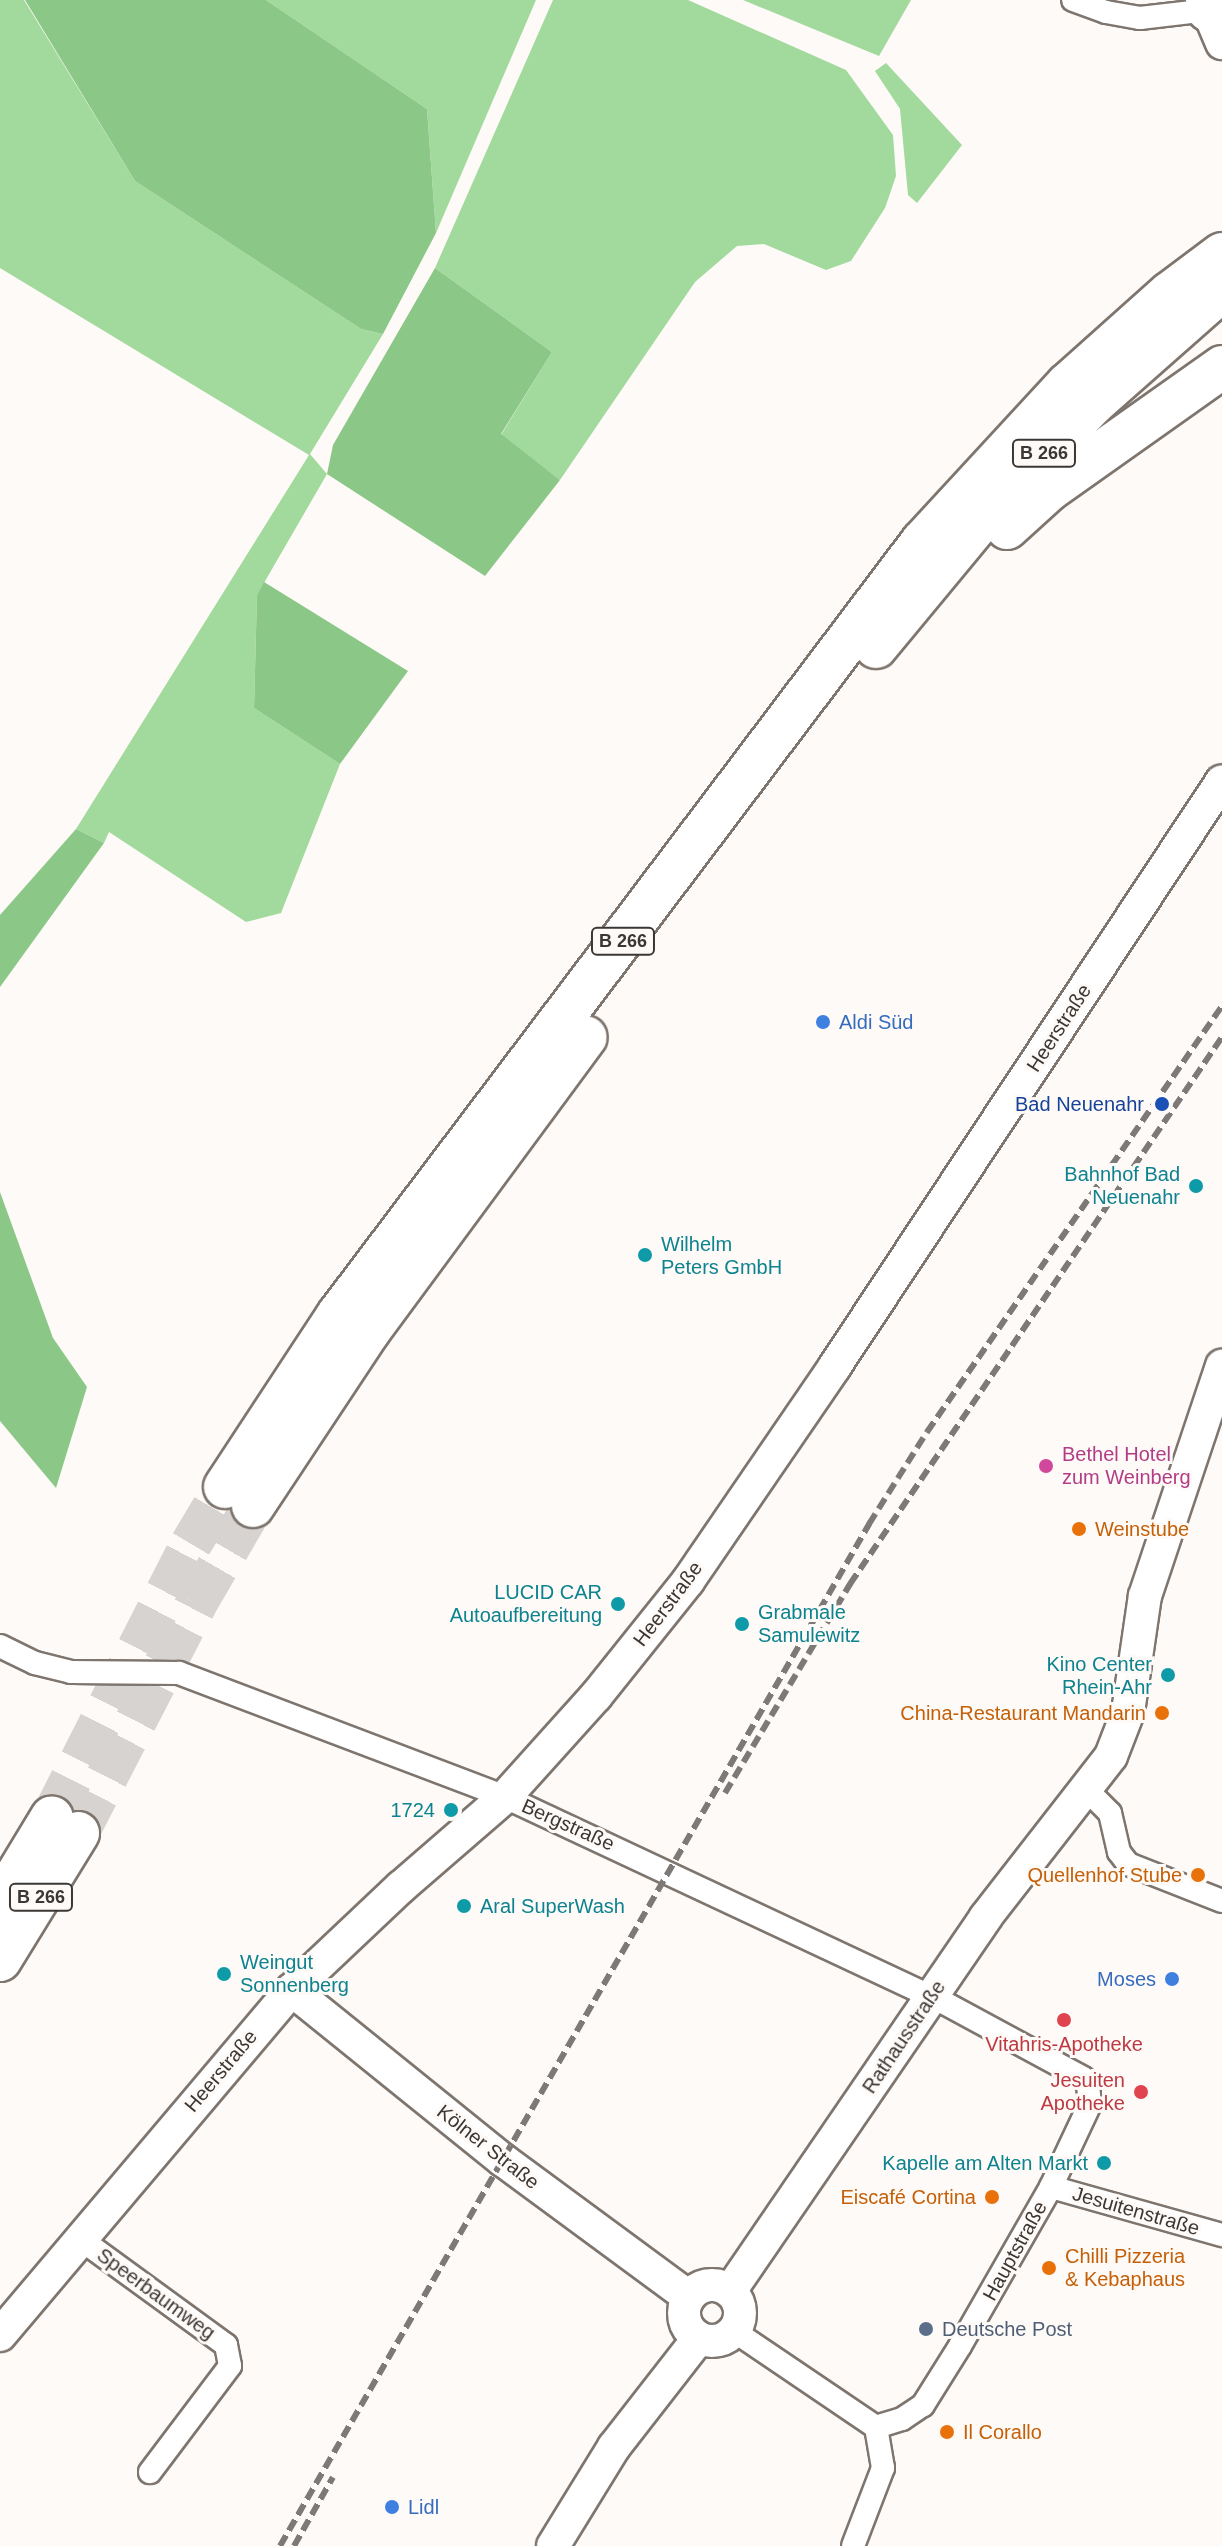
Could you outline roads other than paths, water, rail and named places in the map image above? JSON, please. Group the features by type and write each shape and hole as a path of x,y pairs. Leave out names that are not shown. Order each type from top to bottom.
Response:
{"highway":[{"name":"B 266","path":"1222,254 1170,293 1067,385 922,542 338,1315 239,1496 378,1319 886,634 992,507 1084,412 1222,290"},
{"name":"B 266","path":"886,634 937,596 1050,489 1222,367"},
{"name":"B 266","path":"0,1903 65,1825 0,1960"}],"street":[{"path":"1073,0 1106,12 1140,18 1212,18"},
{"name":"Heerstraße","path":"0,2335 292,1990 401,1887 505,1797 596,1696 688,1581 828,1377 1222,781"},
{"path":"1222,1366 1145,1596 1128,1712 1121,1734 1088,1791 1110,1813 1122,1859 1134,1868 1222,1901"},
{"name":"Bergstraße","path":"0,1646 35,1663 71,1672 179,1673 505,1797 714,1892 931,1997 1077,2073 1088,2085 1090,2104"},
{"name":"Rathausstraße","path":"730,2291 985,1918 1088,1791"},
{"name":"Kölner Straße","path":"292,1990 503,2160 689,2297"},
{"name":"Hauptstraße","path":"876,2427 902,2419 923,2405 989,2298 1051,2187 1090,2104"},
{"name":"Jesuitenstraße","path":"1051,2187 1222,2235"},
{"name":"Speerbaumweg","path":"79,2238 226,2345 230,2366 150,2472"},
{"path":"704,2286 730,2291 740,2308 734,2331 722,2340 699,2338 684,2320 689,2297 704,2286"},
{"path":"734,2331 876,2427 883,2468 853,2546"},
{"path":"553,2546 614,2447 699,2338"}],"tunnel":[{"path":"52,1817 191,1544 225,1487"},
{"path":"78,1833 196,1604 253,1506"}],"railway":[{"path":"280,2546 869,1524 927,1432 1222,1006"},
{"path":"725,1793 850,1584 1222,1037"},
{"path":"294,2546 333,2477"}],"place":[{"name":"Aldi Süd","path":"823,1022"},
{"name":"Bad Neuenahr","path":"1162,1104"},
{"name":"Bahnhof Bad Neuenahr","path":"1196,1186"},
{"name":"Wilhelm Peters GmbH","path":"645,1255"},
{"name":"Bethel Hotel zum Weinberg","path":"1046,1466"},
{"name":"Weinstube","path":"1079,1529"},
{"name":"LUCID CAR Autoaufbereitung","path":"618,1604"},
{"name":"Grabmale Samulewitz","path":"742,1624"},
{"name":"Kino Center Rhein-Ahr","path":"1168,1675"},
{"name":"China-Restaurant Mandarin","path":"1162,1713"},
{"name":"1724","path":"451,1810"},
{"name":"Quellenhof Stube","path":"1198,1875"},
{"name":"Aral SuperWash","path":"464,1906"},
{"name":"Weingut Sonnenberg","path":"224,1974"},
{"name":"Moses","path":"1172,1979"},
{"name":"Vitahris-Apotheke","path":"1064,2020"},
{"name":"Jesuiten Apotheke","path":"1141,2092"},
{"name":"Kapelle am Alten Markt","path":"1104,2163"},
{"name":"Eiscafé Cortina","path":"992,2197"},
{"name":"Chilli Pizzeria & Kebaphaus","path":"1049,2268"},
{"name":"Deutsche Post","path":"926,2329"},
{"name":"Il Corallo","path":"947,2432"},
{"name":"Lidl","path":"392,2507"}]}
